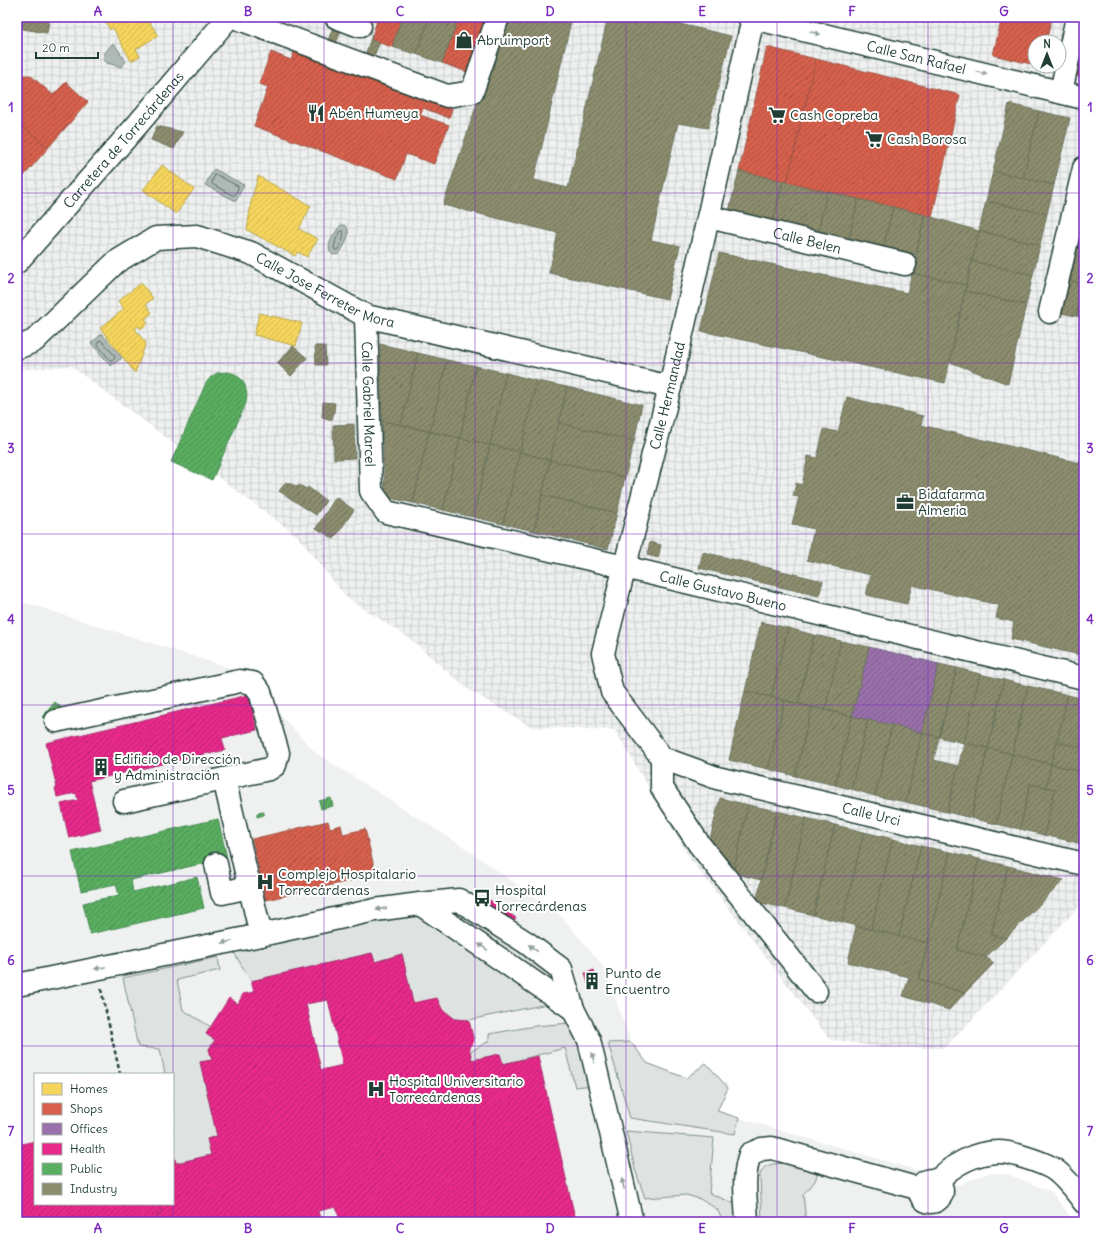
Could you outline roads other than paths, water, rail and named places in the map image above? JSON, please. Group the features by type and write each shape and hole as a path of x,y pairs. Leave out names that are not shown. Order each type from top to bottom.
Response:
{"street":[{"name":"Carretera de Torrecárdenas","path":"17,262 138,124 229,17"},
{"path":"234,17 447,96 472,92 498,17"},
{"path":"336,17 360,26"},
{"path":"1062,92 1077,17"},
{"name":"Calle San Rafael","path":"763,19 1084,98"},
{"name":"Calle Hermandad","path":"662,758 612,692 602,653 670,387 709,217 763,19"},
{"path":"1050,312 1084,168"},
{"name":"Calle Belen","path":"709,217 905,264"},
{"name":"Calle Jose Ferreter Mora","path":"17,348 34,341 116,262 156,238 196,236 250,253 366,316 670,387"},
{"name":"Calle Gabriel Marcel","path":"366,316 371,491"},
{"name":"Calle Gustavo Bueno","path":"371,491 386,512 624,567 1084,678"},
{"path":"56,721 240,681 253,683 260,692 278,753 275,765 269,769 124,802"},
{"path":"662,758 662,788 699,844 816,991"},
{"name":"Calle Urci","path":"662,758 718,778 1084,864"},
{"path":"224,779 261,935"},
{"path":"216,864 222,893 249,887"},
{"path":"17,985 375,910 459,900 527,944 561,969 573,1009 589,1040 632,1222"},
{"path":"747,1222 745,1187 747,1163 750,1154 762,1149 772,1148 929,1185 956,1165 978,1155 1000,1152 1027,1158 1053,1169 1077,1192 1084,1202"}],"water":[{"path":"112,44 116,46 126,62 121,67 107,63 103,59 104,54"},
{"path":"214,169 244,185 236,201 205,185"},
{"path":"341,225 348,229 348,237 339,254 333,255 329,248 331,240"},
{"path":"102,334 122,358 111,366 91,343"}],"place":[{"name":"Abruimport","path":"464,40"},
{"name":"Abén Humeya","path":"316,113"},
{"name":"Cash Copreba","path":"777,115"},
{"name":"Cash Borosa","path":"874,139"},
{"name":"Bidafarma Almería","path":"905,502"},
{"name":"Edificio de Dirección y Administración","path":"101,767"},
{"name":"Complejo Hospitalario Torrecárdenas","path":"265,882"},
{"name":"Hospital Torrecárdenas","path":"482,898"},
{"name":"Punto de Encuentro","path":"592,981"},
{"name":"Hospital Universitario Torrecárdenas","path":"376,1089"}]}
